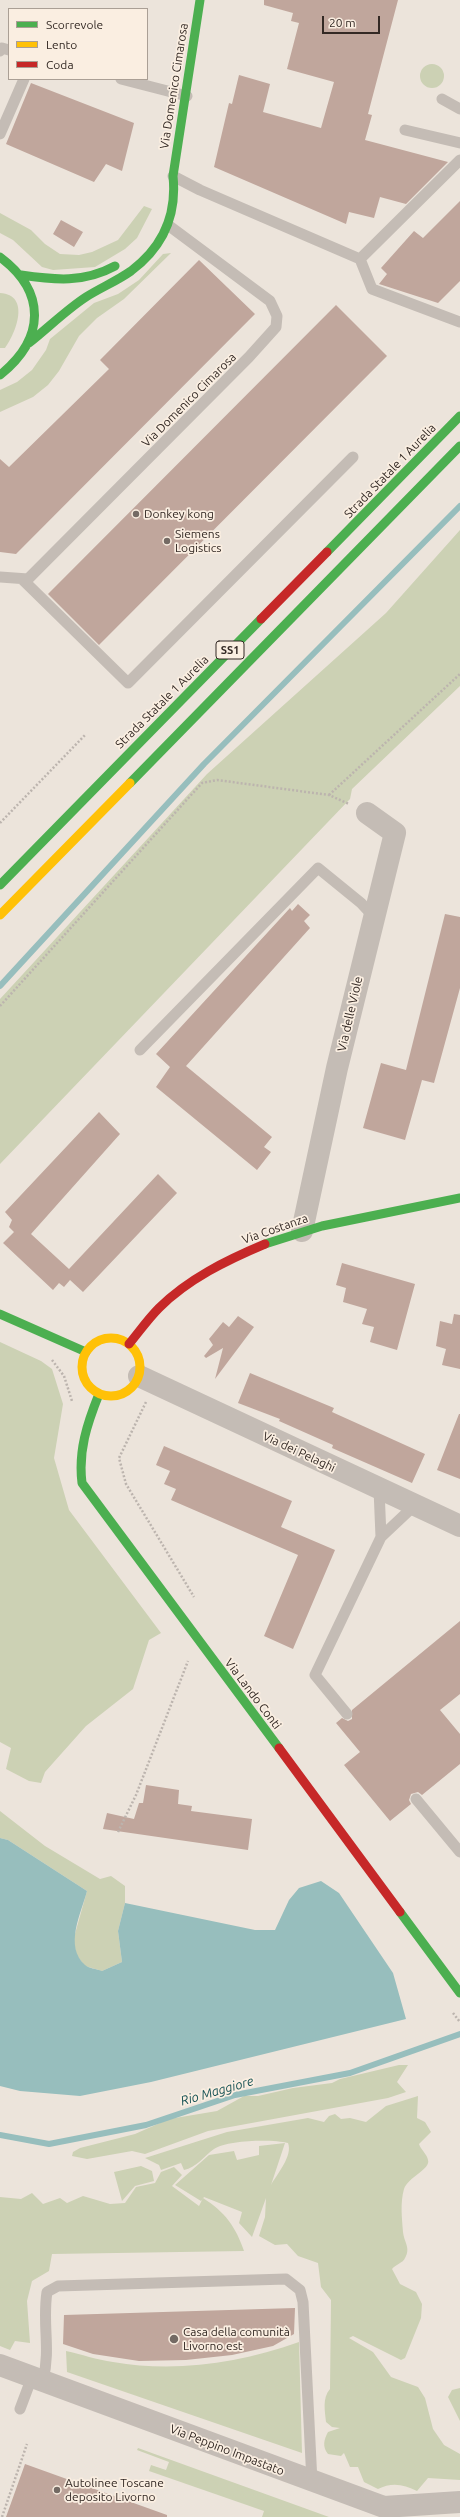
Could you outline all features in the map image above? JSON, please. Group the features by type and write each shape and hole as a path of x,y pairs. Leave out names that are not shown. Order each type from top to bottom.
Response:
{"main road":[{"name":"Via Domenico Cimarosa","path":"29,343 84,298 131,271 150,252 168,225 175,202 173,176 200,0"},
{"name":"Via Domenico Cimarosa","path":"163,192 173,176"},
{"path":"0,257 20,275 34,300 34,326 29,343 16,362 0,375"},
{"path":"20,275 78,281 98,275 120,262"},
{"name":"Strada Statale 1 Aurelia","path":"0,885 460,416"},
{"name":"SS1","path":"0,915 179,730 460,446"},
{"name":"Via Costanza","path":"129,1344 152,1313 178,1290 204,1273 254,1247 302,1230 346,1219 460,1198"},
{"path":"0,1314 86,1352"},
{"path":"108,1338 119,1339 129,1344 139,1358 139,1376 133,1387 123,1394 111,1396 99,1394 89,1387 82,1374 82,1359 86,1352 98,1341 108,1338"},
{"name":"Via Lando Conti","path":"99,1394 86,1424 80,1449 79,1461 82,1483 460,1993"}],"street":[{"name":"Via delle Viole","path":"302,1230 338,1068 395,833 367,813"},
{"name":"Via dei Pelaghi","path":"139,1376 460,1526"},
{"name":"Via Peppino Impastato","path":"0,2365 312,2482 384,2512 460,2502"}],"lane":[{"path":"0,134 24,80"},
{"path":"125,80 186,96"},
{"path":"442,99 460,109"},
{"path":"405,130 460,143"},
{"path":"360,259 460,160"},
{"path":"173,176 200,190 360,259 372,289 460,322"},
{"name":"Via Domenico Cimarosa","path":"22,579 28,579 96,512 249,357 276,327 277,316 270,301 168,225"},
{"path":"0,577 22,579 128,683 353,457"},
{"path":"140,1050 318,868 361,903 374,917"},
{"path":"379,1489 381,1537"},
{"path":"347,1714 315,1675 381,1537 415,1505"},
{"path":"416,1799 460,1852"},
{"path":"20,2409 48,2360 45,2305 47,2292 58,2286 286,2279 300,2290 303,2302 312,2482"}],"path":[{"path":"329,795 460,674"},
{"path":"0,823 86,734"},
{"path":"0,1006 202,783 217,780 329,795 367,813"},
{"path":"48,1354 64,1376 73,1400"},
{"path":"450,2008 460,2022"},
{"path":"2,2517 27,2444"}],"green space":[{"path":"432,64 441,67 444,76 441,85 432,88 423,85 420,76 423,67"},
{"path":"144,206 152,209 137,238 125,249 95,267 53,270 42,267 13,240 0,233 0,213 31,230 45,244 60,254 79,255 92,252 118,240"},
{"path":"171,253 124,299 97,318 79,336 59,371 48,385 33,397 0,412 0,390 17,382 32,370 46,350 50,339 94,303 118,294 139,280 163,254"},
{"path":"0,293 10,295 15,300 18,307 16,325 5,348 0,348"},
{"path":"460,530 460,686 352,789 350,799 0,1164 0,999 207,774 386,613"},
{"path":"0,1342 41,1361 52,1369 63,1404 54,1458 69,1510 161,1633 149,1640 133,1689 86,1726 45,1772 41,1783 29,1781 6,1769 11,1748 0,1742"},
{"path":"0,1811 45,1846 100,1879 111,1876 125,1886 125,1903 118,1931 122,1962 102,1971 85,1966 77,1956 73,1941 87,1891 8,1840 0,1838"},
{"path":"399,2065 408,2065 397,2082 406,2092 388,2098 208,2131 145,2154 132,2151 87,2159 72,2156 73,2152 80,2148 135,2134 169,2119 217,2111 244,2096 258,2096 293,2088 332,2083 340,2079"},
{"path":"418,2096 417,2118 425,2122 431,2132 419,2144 428,2160 428,2163 423,2170 406,2185 404,2189 402,2216 407,2254 404,2260 392,2269 400,2284 416,2292 422,2304 421,2318 405,2358 401,2360 353,2336 349,2338 373,2352 391,2377 418,2387 425,2398 433,2429 444,2445 460,2454 460,2480 428,2478 417,2491 398,2485 388,2485 378,2489 364,2482 358,2467 350,2467 344,2453 341,2456 328,2454 324,2446 325,2437 328,2432 340,2428 332,2427 326,2422 325,2400 330,2389 331,2300 321,2287 318,2263 298,2256 287,2244 275,2245 259,2236 265,2217 266,2198 252,2237 239,2223 242,2212 204,2197 201,2201 175,2185 209,2155 234,2151 237,2160 259,2155 259,2146 285,2143 271,2185 286,2159 289,2148 288,2143 250,2141 221,2146 214,2149 192,2167 184,2170 181,2163 161,2170 159,2165 145,2158 227,2132 308,2118 324,2122 329,2116 335,2114 341,2119 350,2118 366,2122 386,2106"},
{"path":"141,2166 152,2171 154,2181 135,2186 122,2201 114,2172"},
{"path":"174,2167 182,2175 172,2186 199,2206 203,2198 218,2209 233,2227 244,2251 52,2254 49,2271 32,2281 27,2301 30,2343 15,2341 10,2350 0,2346 0,2197 21,2199 32,2193 43,2204 60,2198 67,2203 83,2196 110,2204 125,2203 136,2187 155,2183 161,2172"},
{"path":"299,2342 302,2453 67,2372 66,2351 107,2361 137,2365 184,2366 207,2364 253,2356"},
{"path":"460,2388 460,2421 448,2397 452,2390"},
{"path":"138,2448 329,2517 262,2517 264,2511 149,2471 151,2465 166,2470 169,2462 137,2450"}],"water":[{"path":"0,1838 8,1840 87,1891 76,1930 76,1949 79,1957 86,1966 102,1971 122,1962 118,1931 125,1903 255,1930 275,1930 289,1900 299,1888 321,1881 339,1893 393,1973 406,2019 151,2082 80,2096 20,2091 0,2086"}],"building":[{"path":"264,0 398,0 368,114 372,115 365,140 448,162 406,204 380,197 374,218 349,212 346,224 214,167 229,103 232,104 239,75 270,84 263,112 321,128 334,82 287,69 299,23 291,21 293,13 264,5"},
{"path":"31,83 134,123 122,171 106,164 94,182 6,144"},
{"path":"460,201 460,281 438,303 379,284 387,274 381,268 414,231 423,238"},
{"path":"61,220 83,232 74,247 53,234"},
{"path":"199,260 255,314 16,554 0,552 0,459 9,467 109,369 100,360"},
{"path":"336,305 387,356 99,645 48,594"},
{"path":"298,904 310,915 304,921 310,928 186,1066 272,1137 264,1147 271,1152 257,1170 156,1087 170,1067 156,1054 290,908 292,911"},
{"path":"445,914 460,917 460,988 434,1083 422,1080 405,1140 363,1128 381,1063 406,1070"},
{"path":"99,1112 120,1134 31,1234 69,1269 158,1174 177,1193 83,1292 70,1280 64,1287 59,1283 53,1290 3,1243 14,1232 9,1227 12,1220 5,1212"},
{"path":"342,1263 415,1284 397,1350 370,1342 374,1327 362,1324 367,1309 343,1302 346,1288 336,1285"},
{"path":"454,1314 460,1315 460,1369 442,1365 446,1349 436,1346 440,1321 452,1324"},
{"path":"238,1316 254,1327 215,1379 223,1348 206,1358 204,1356 213,1345 209,1339 223,1322 229,1327"},
{"path":"250,1373 334,1408 332,1412 425,1454 412,1483 332,1448 333,1445 279,1421 280,1419 238,1403"},
{"path":"460,1414 460,1479 437,1470"},
{"path":"164,1446 292,1501 281,1527 335,1550 293,1649 264,1636 298,1555 171,1500 176,1489 164,1484 170,1471 156,1465"},
{"path":"460,1621 460,1694 440,1710 460,1734 460,1764 422,1795 418,1792 411,1794 409,1800 411,1804 390,1821 344,1765 360,1752 336,1723 342,1718 348,1721 352,1719 352,1710"},
{"path":"146,1785 179,1790 178,1804 192,1806 191,1811 252,1819 248,1850 103,1829 107,1813 134,1819 139,1803 143,1803"},
{"name":"Casa della comunità Livorno est","path":"295,2308 294,2334 273,2346 232,2355 186,2360 139,2361 93,2354 63,2344 64,2315"},
{"name":"Autolinee Toscane deposito Livorno","path":"25,2464 167,2515 167,2517 6,2517"}],"waterway":[{"path":"0,986 204,764 460,506"},
{"name":"Rio Maggiore","path":"0,2135 49,2144 146,2125 235,2095 350,2073 460,2034"}],"traffic: fast":[{"path":"29,343 79,302 120,278 142,262 152,252 166,229 173,204 173,176 200,0"},
{"path":"0,257 15,271 26,285 33,300 34,316 32,331 26,346 15,361 0,375"},
{"path":"21,275 58,279 81,278 115,266"},
{"path":"327,552 460,416"},
{"path":"130,783 460,446"},
{"path":"0,885 261,619"},
{"path":"265,1244 322,1226 460,1198"},
{"path":"0,1314 86,1352"},
{"path":"99,1394 84,1438 81,1460 82,1483 279,1748"},
{"path":"400,1912 460,1993"}],"traffic: slow":[{"path":"0,915 130,783"},
{"path":"105,1338 117,1338 132,1346 140,1361 140,1367 140,1373 132,1388 117,1396 105,1396 90,1388 82,1373 82,1361 90,1346 105,1338"}],"traffic: jam":[{"path":"261,619 327,552"},
{"path":"129,1344 155,1312 182,1288 222,1264 265,1244"},
{"path":"279,1748 400,1912"}],"place":[{"name":"Donkey kong","path":"136,514"},
{"name":"Siemens Logistics","path":"167,541"},
{"name":"Casa della comunità Livorno est","path":"174,2339"},
{"name":"Autolinee Toscane deposito Livorno","path":"57,2490"}]}
